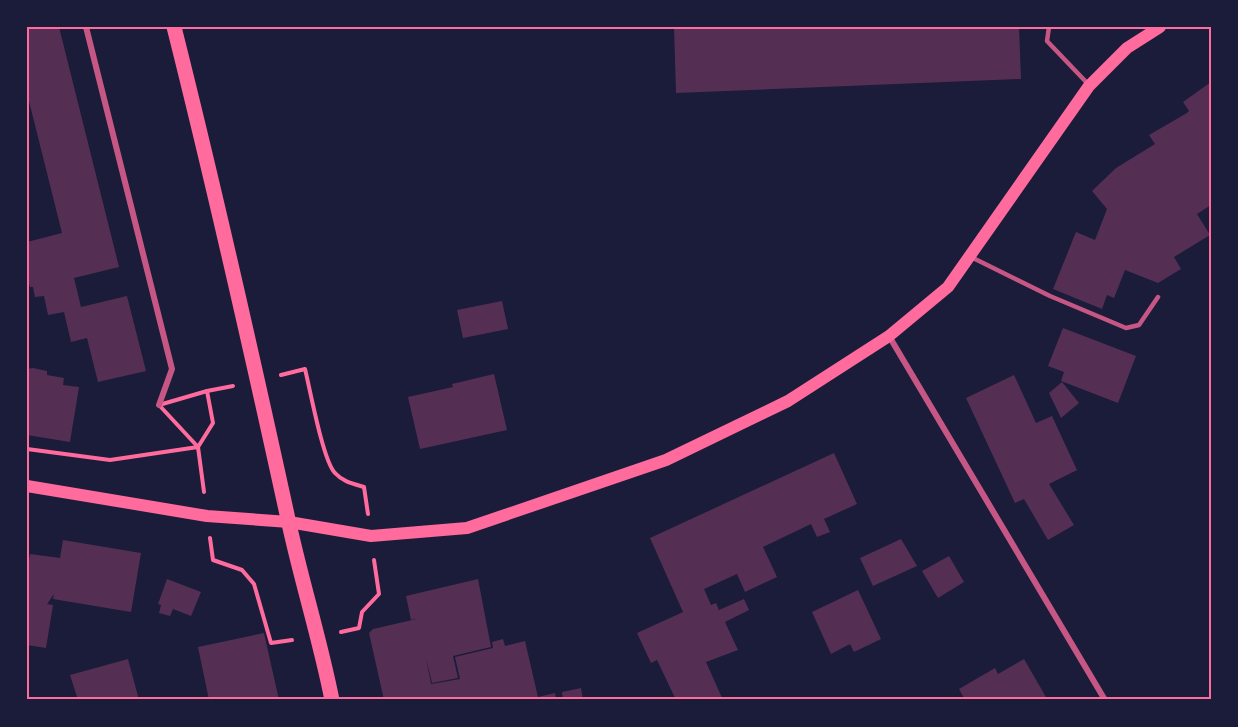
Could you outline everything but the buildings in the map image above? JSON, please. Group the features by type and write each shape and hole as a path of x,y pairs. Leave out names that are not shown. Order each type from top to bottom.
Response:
{"main road":[{"path":"174,27 245,315 289,522 333,700"},
{"path":"27,486 207,516 289,522 371,536 467,528 666,460 788,401 889,336 948,287 1089,86 1127,48 1161,27"}],"street":[{"path":"86,27 172,369 159,405"},
{"path":"889,336 1105,700"}],"lane":[{"path":"1049,27 1047,41 1089,86"},
{"path":"969,256 1050,296 1126,328 1139,325 1158,297"}],"path":[{"path":"27,449 110,460 198,447 213,423 207,391 159,405 198,447"}]}
